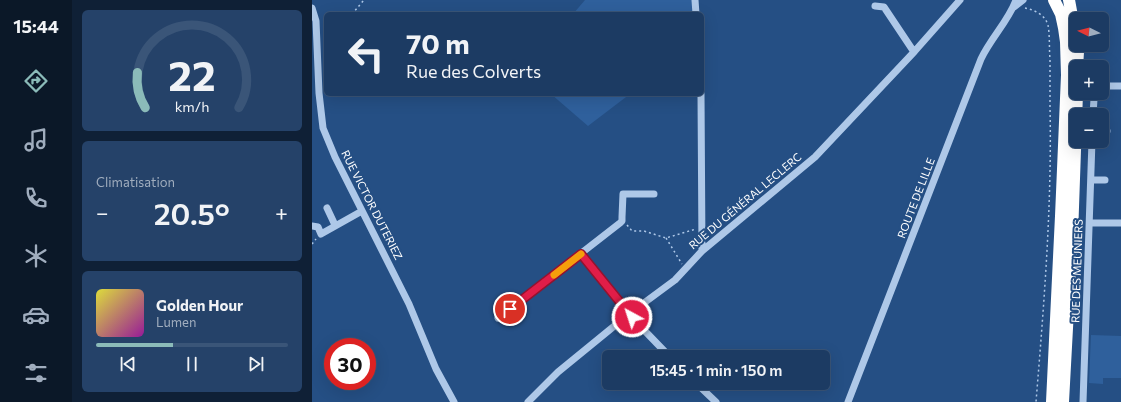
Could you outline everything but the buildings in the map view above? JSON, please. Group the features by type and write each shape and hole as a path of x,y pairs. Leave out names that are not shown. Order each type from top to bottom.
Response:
{"highway":[{"path":"1052,402 1067,75 1064,28 1061,14 1054,0"},
{"path":"1069,0 1071,12"},
{"path":"1063,402 1072,236 1077,100"}],"street":[{"path":"695,0 696,12"},
{"name":"RUE DU GÉNÉRAL LECLERC","path":"528,402 558,372 629,314 675,280 702,251 815,157 914,52 960,0"},
{"name":"ROUTE DE LILLE","path":"848,402 981,59 1016,0"},
{"name":"ROUTE DE LILLE","path":"1013,7 1023,0"},
{"path":"875,6 884,7 914,52"},
{"name":"RUE VICTOR DUTERIEZ","path":"312,8 316,21 319,93 323,128 335,157 409,304 436,369 454,402"},
{"path":"1109,86 1121,86"},
{"path":"701,96 702,251"},
{"name":"RUE DES MEUNIERS","path":"1084,402 1092,148"},
{"path":"1091,180 1106,180"},
{"path":"498,318 622,221 623,194 654,194"},
{"path":"327,208 335,225"},
{"path":"312,226 318,227 321,234 362,210"},
{"path":"1090,223 1121,224"},
{"path":"581,254 629,314 663,350"},
{"path":"703,390 716,402"}],"path":[{"path":"354,12 364,0"},
{"path":"1013,7 1026,8 1036,11 1048,24 1051,130 1042,336 1036,402"},
{"path":"622,221 625,222 632,231 644,231 666,238 698,229"},
{"path":"666,238 685,269"}],"shaded area":[{"path":"585,0 695,0 696,12 575,12"},
{"path":"553,96 627,96 588,126"},
{"path":"1091,335 1121,336 1121,378 1103,378 1103,384 1089,383"}],"slow traffic":[{"path":"554,275 581,254"}],"route":[{"path":"510,309 581,254 632,317"}]}
